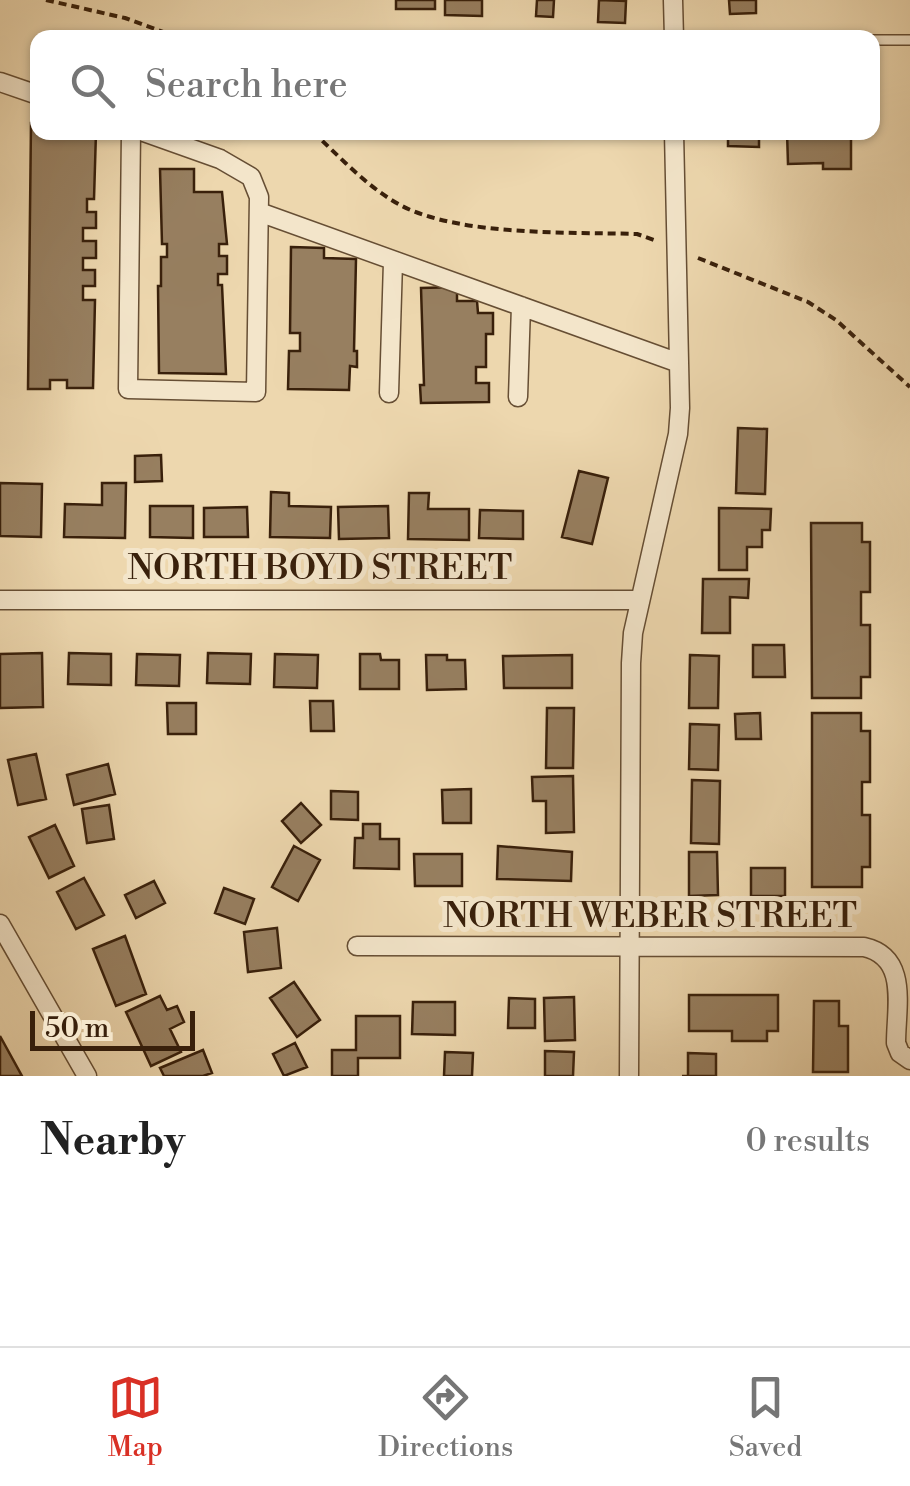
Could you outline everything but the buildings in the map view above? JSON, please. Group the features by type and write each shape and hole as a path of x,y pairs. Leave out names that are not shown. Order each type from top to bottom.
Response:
{"street":[{"path":"673,0 674,30"},
{"path":"0,82 30,92"},
{"path":"131,140 128,389 256,392 259,196 250,177 220,159 167,140"},
{"path":"629,1076 631,663 640,600 678,434 674,140"},
{"path":"259,212 679,363"},
{"path":"388,393 393,262"},
{"path":"518,397 521,306"},
{"name":"NORTH BOYD STREET","path":"0,600 640,600"},
{"path":"0,924 87,1076"},
{"name":"NORTH WEBER STREET","path":"357,946 864,947 876,950 892,964 896,975 896,1043 900,1053 910,1060"}],"lane":[{"path":"880,40 910,40"}],"path":[{"path":"46,0 126,18 158,30"},
{"path":"321,140 366,182 403,207 498,229 637,234 808,302 836,320 910,387"}]}
